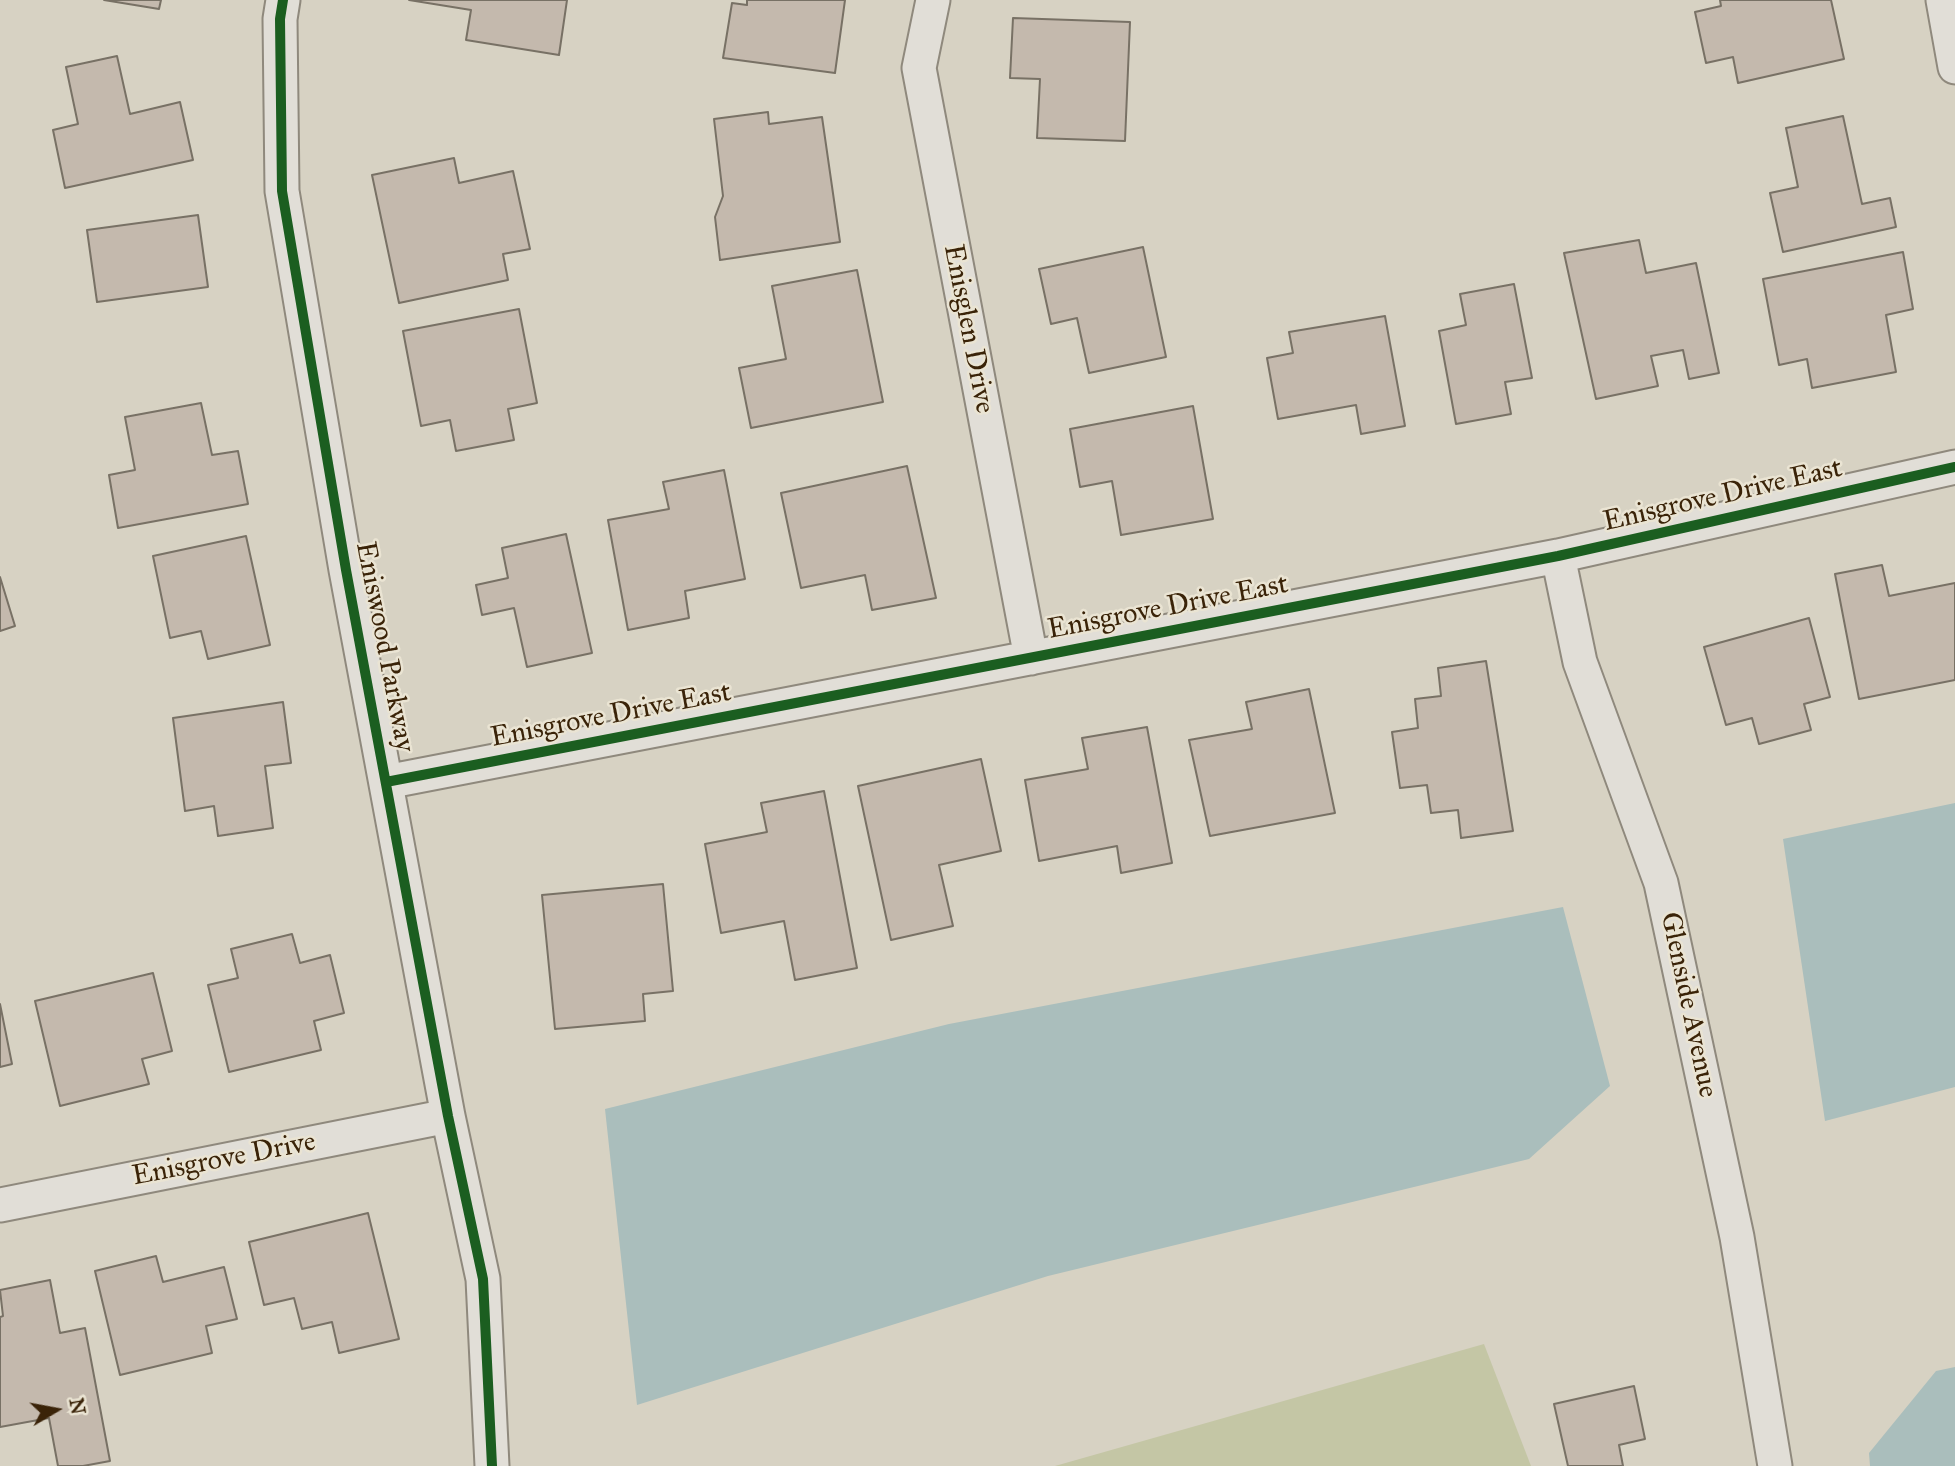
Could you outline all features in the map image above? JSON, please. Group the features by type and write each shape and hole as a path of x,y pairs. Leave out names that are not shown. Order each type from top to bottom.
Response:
{"street":[{"name":"Eniswood Parkway","path":"283,0 280,19 282,191 346,569 448,1116 483,1279 492,1466"},
{"name":"Enisglen Drive","path":"933,0 919,68 1031,658"},
{"path":"1943,0 1955,67"},
{"name":"Enisgrove Drive East","path":"386,782 1558,556 1955,467"},
{"name":"Glenside Avenue","path":"1558,556 1580,662 1661,883 1737,1237 1775,1466"},
{"name":"Enisgrove Drive","path":"0,1205 448,1116"}],"green space":[{"path":"1484,1344 1531,1466 1055,1466"}],"shaded area":[{"path":"1955,803 1955,1087 1825,1121 1783,839"},
{"path":"1563,907 1610,1086 1529,1159 1048,1276 637,1405 605,1109 949,1024"},
{"path":"1955,1367 1955,1466 1870,1466 1869,1453 1936,1371"}],"building":[{"path":"104,0 161,0 159,9"},
{"path":"409,0 567,0 559,55 466,40 471,10"},
{"path":"747,0 845,0 835,73 723,58 732,3 747,5"},
{"path":"1720,0 1831,0 1844,59 1738,83 1733,57 1706,63 1695,12 1721,6"},
{"path":"1013,18 1130,22 1125,141 1037,138 1040,79 1010,78"},
{"path":"117,56 130,114 180,102 193,160 65,188 53,130 78,124 66,67"},
{"path":"768,112 769,124 822,117 840,242 720,260 715,217 723,196 714,119"},
{"path":"1843,116 1862,204 1890,198 1896,227 1783,252 1770,193 1798,187 1786,128"},
{"path":"454,158 459,183 513,171 530,249 503,254 508,280 399,303 372,175"},
{"path":"198,215 208,287 97,302 87,230"},
{"path":"1639,240 1646,273 1696,263 1719,373 1689,379 1683,350 1651,356 1658,386 1596,399 1564,253"},
{"path":"1143,247 1166,357 1089,373 1077,318 1051,324 1039,269"},
{"path":"1903,252 1913,309 1886,315 1896,372 1812,388 1807,359 1779,365 1763,279"},
{"path":"857,270 883,402 751,428 739,368 786,359 772,286"},
{"path":"1514,284 1532,378 1505,382 1511,414 1456,424 1439,331 1466,325 1460,294"},
{"path":"519,309 537,403 508,409 514,440 456,451 450,420 421,426 403,331"},
{"path":"1385,316 1405,426 1361,434 1356,405 1278,419 1267,358 1293,353 1289,332"},
{"path":"201,403 212,455 238,451 248,504 118,528 109,475 135,470 125,417"},
{"path":"1193,406 1213,519 1121,535 1112,481 1080,487 1070,429"},
{"path":"907,466 936,598 872,610 865,575 801,588 781,493"},
{"path":"724,470 745,579 685,591 689,618 628,630 608,520 669,509 663,482"},
{"path":"566,534 592,653 527,667 514,608 482,615 476,585 508,578 502,548"},
{"path":"246,536 270,645 208,659 201,631 170,638 153,556"},
{"path":"1882,565 1889,596 1955,583 1955,680 1859,699 1835,574"},
{"path":"0,577 15,626 0,631"},
{"path":"1809,618 1830,697 1804,704 1811,730 1759,744 1752,718 1726,725 1704,647"},
{"path":"1486,661 1513,831 1461,838 1458,810 1431,813 1427,785 1400,788 1392,732 1418,728 1415,699 1441,696 1438,668"},
{"path":"1309,689 1335,813 1210,836 1189,740 1252,729 1246,702"},
{"path":"283,702 291,763 265,766 273,828 218,836 214,806 185,811 173,718"},
{"path":"1147,727 1172,863 1121,873 1117,846 1039,861 1025,780 1088,769 1082,738"},
{"path":"981,759 1001,851 939,865 953,926 891,940 858,786"},
{"path":"824,791 857,968 795,980 784,921 721,933 705,844 767,832 761,803"},
{"path":"663,884 673,991 643,994 645,1021 555,1029 542,895"},
{"path":"292,934 300,963 330,955 344,1013 314,1021 321,1050 229,1072 208,985 238,978 231,949"},
{"path":"153,973 172,1051 142,1059 149,1084 60,1106 35,1001"},
{"path":"0,1004 12,1064 0,1067"},
{"path":"368,1213 399,1339 339,1353 332,1322 302,1329 294,1298 264,1305 249,1242"},
{"path":"156,1256 163,1282 224,1267 237,1319 206,1326 212,1353 120,1375 95,1271"},
{"path":"50,1280 60,1333 85,1328 110,1461 83,1466 58,1466 49,1418 0,1427 0,1317 3,1316 0,1290"},
{"path":"1634,1386 1645,1439 1619,1445 1623,1466 1568,1466 1554,1404"}],"cycle path":[{"path":"283,0 280,19 282,191 346,570 448,1116 483,1279 492,1466"},
{"path":"386,782 1558,556 1955,467"}]}
